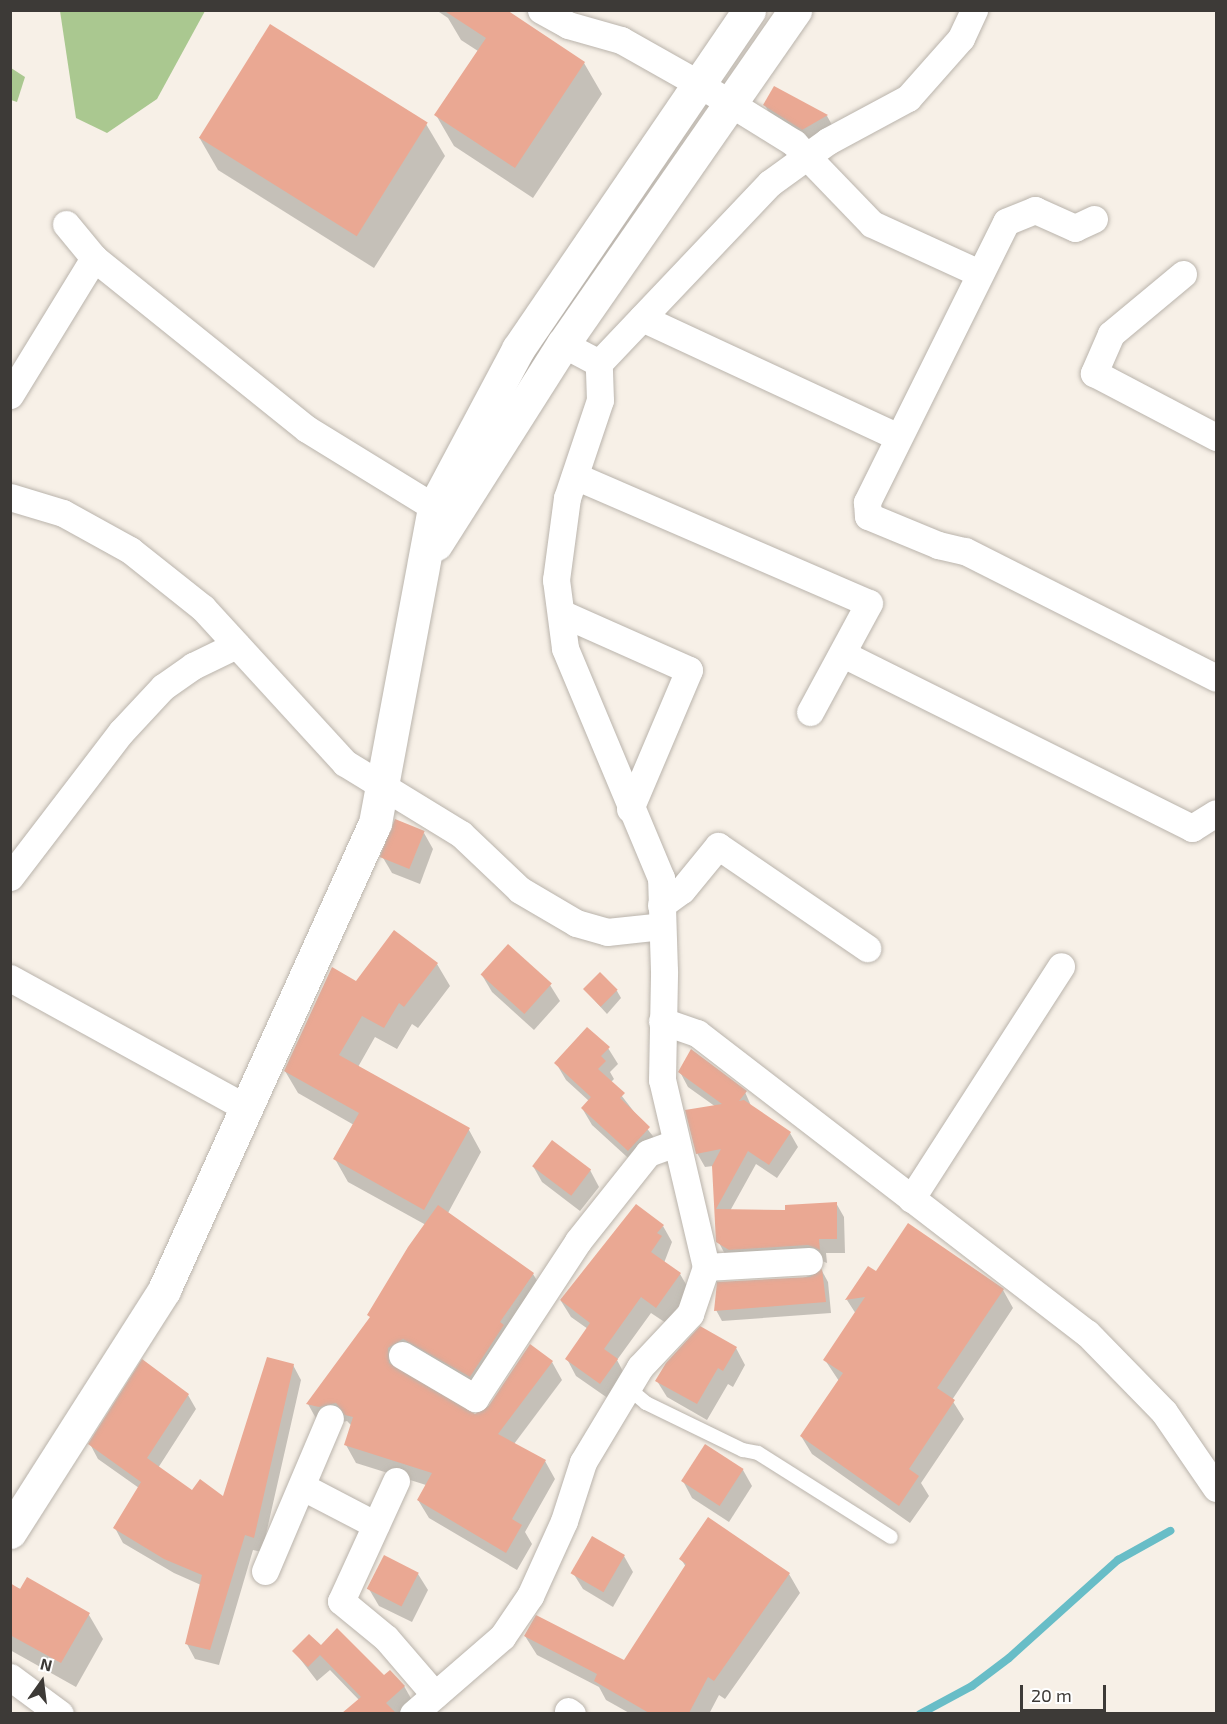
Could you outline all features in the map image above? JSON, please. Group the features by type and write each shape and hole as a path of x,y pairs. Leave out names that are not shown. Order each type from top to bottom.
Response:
{"street":[{"path":"541,10 568,25 621,40 699,84 794,143 872,224 979,273"},
{"path":"10,1532 164,1290 375,823 426,561 434,507 518,349 749,10"},
{"path":"426,561 563,344 795,10"},
{"path":"413,1713 502,1637 530,1596 564,1521 583,1462 640,1367 690,1314 706,1267 662,1080 661,878 630,809 566,648 556,580 567,498 600,400 599,363 770,183 807,156 908,98 961,38 974,10"},
{"path":"1094,219 1075,228 1035,210 1006,222 867,502 868,516 938,545 965,551 1216,678"},
{"path":"66,224 94,258 307,429 434,507"},
{"path":"10,394 94,258"},
{"path":"1183,274 1111,334 1094,373 1216,437"},
{"path":"642,318 898,438"},
{"path":"563,344 599,363"},
{"path":"575,476 869,603 810,712"},
{"path":"10,497 63,513 130,550 202,608 345,763 382,788 431,812 461,834 520,890 576,924 607,932 662,916 718,846 867,948"},
{"path":"561,613 689,670 630,809"},
{"path":"10,877 121,732 163,687 193,666 236,645"},
{"path":"843,654 1192,828 1216,813"},
{"path":"911,1199 1061,966"},
{"path":"10,978 246,1108"},
{"path":"662,1021 697,1033 1087,1333 1164,1412 1216,1488"},
{"path":"402,1355 475,1398 578,1241 648,1153 676,1143"},
{"path":"706,1267 808,1261"},
{"path":"265,1571 303,1487 330,1418"},
{"path":"396,1481 341,1601 386,1638 435,1695"},
{"path":"303,1487 376,1525"},
{"path":"10,1677 60,1713"}],"lane":[{"path":"627,1387 646,1403 743,1450 758,1453 891,1537"}],"green space":[{"path":"60,11 205,11 157,99 107,133 76,118"},
{"path":"11,68 25,77 17,102 11,100"}],"building":[{"path":"443,10 507,10 585,62 515,168 434,115 486,38"},
{"path":"270,24 428,123 357,236 199,138"},
{"path":"774,86 828,115 802,130 763,105"},
{"path":"395,819 425,831 409,869 380,857"},
{"path":"394,930 438,963 404,1007 399,1003 384,1028 362,1016 339,1055 470,1128 424,1210 333,1159 359,1113 284,1071 332,967 356,981"},
{"path":"508,944 552,983 524,1014 481,974"},
{"path":"600,972 618,990 601,1007 583,989"},
{"path":"587,1027 610,1047 601,1056 606,1061 598,1069 625,1093 620,1098 650,1127 628,1151 581,1108 591,1097 554,1063"},
{"path":"691,1049 747,1091 739,1101 744,1100 791,1132 769,1165 748,1151 716,1209 785,1210 785,1205 837,1202 837,1239 819,1239 820,1250 808,1245 729,1250 716,1242 712,1166 721,1149 696,1154 685,1110 722,1104 678,1072"},
{"path":"552,1140 591,1169 571,1196 532,1166"},
{"path":"636,1204 664,1225 657,1233 662,1236 651,1252 681,1273 656,1308 641,1297 604,1349 618,1359 600,1384 565,1359 590,1323 560,1300"},
{"path":"438,1205 534,1273 500,1322 504,1325 470,1377 403,1339 388,1348 389,1363 475,1414 488,1407 530,1344 553,1361 498,1434 546,1460 512,1519 522,1525 506,1553 417,1500 432,1473 344,1445 353,1417 345,1415 336,1403 319,1407 306,1404 370,1317 367,1315 408,1247"},
{"path":"908,1223 1004,1289 937,1388 955,1400 909,1469 919,1476 899,1506 800,1436 843,1373 823,1360 865,1297 845,1300 868,1266 876,1271"},
{"path":"822,1269 826,1302 714,1311 717,1282 810,1277"},
{"path":"700,1326 737,1347 723,1371 718,1368 697,1404 655,1381 666,1363"},
{"path":"267,1357 294,1364 254,1538 245,1535 210,1650 185,1644 202,1575 164,1559 113,1528 141,1482 88,1444 142,1359 189,1394 147,1458 192,1490 200,1479 223,1496"},
{"path":"705,1444 744,1469 720,1506 681,1481"},
{"path":"708,1517 790,1573 714,1681 708,1677 689,1713 649,1713 594,1681 597,1674 524,1636 536,1615 624,1660 686,1564 679,1559"},
{"path":"592,1536 625,1555 603,1592 570,1573"},
{"path":"384,1555 419,1573 401,1607 367,1589"},
{"path":"27,1577 90,1613 61,1663 10,1635 10,1583 20,1589"},
{"path":"337,1628 384,1675 390,1670 405,1686 386,1703 396,1713 342,1713 361,1697 320,1655 308,1667 292,1651 309,1634 321,1645"}],"waterway":[{"path":"920,1714 972,1686 1009,1658 1118,1560 1170,1531"}]}
